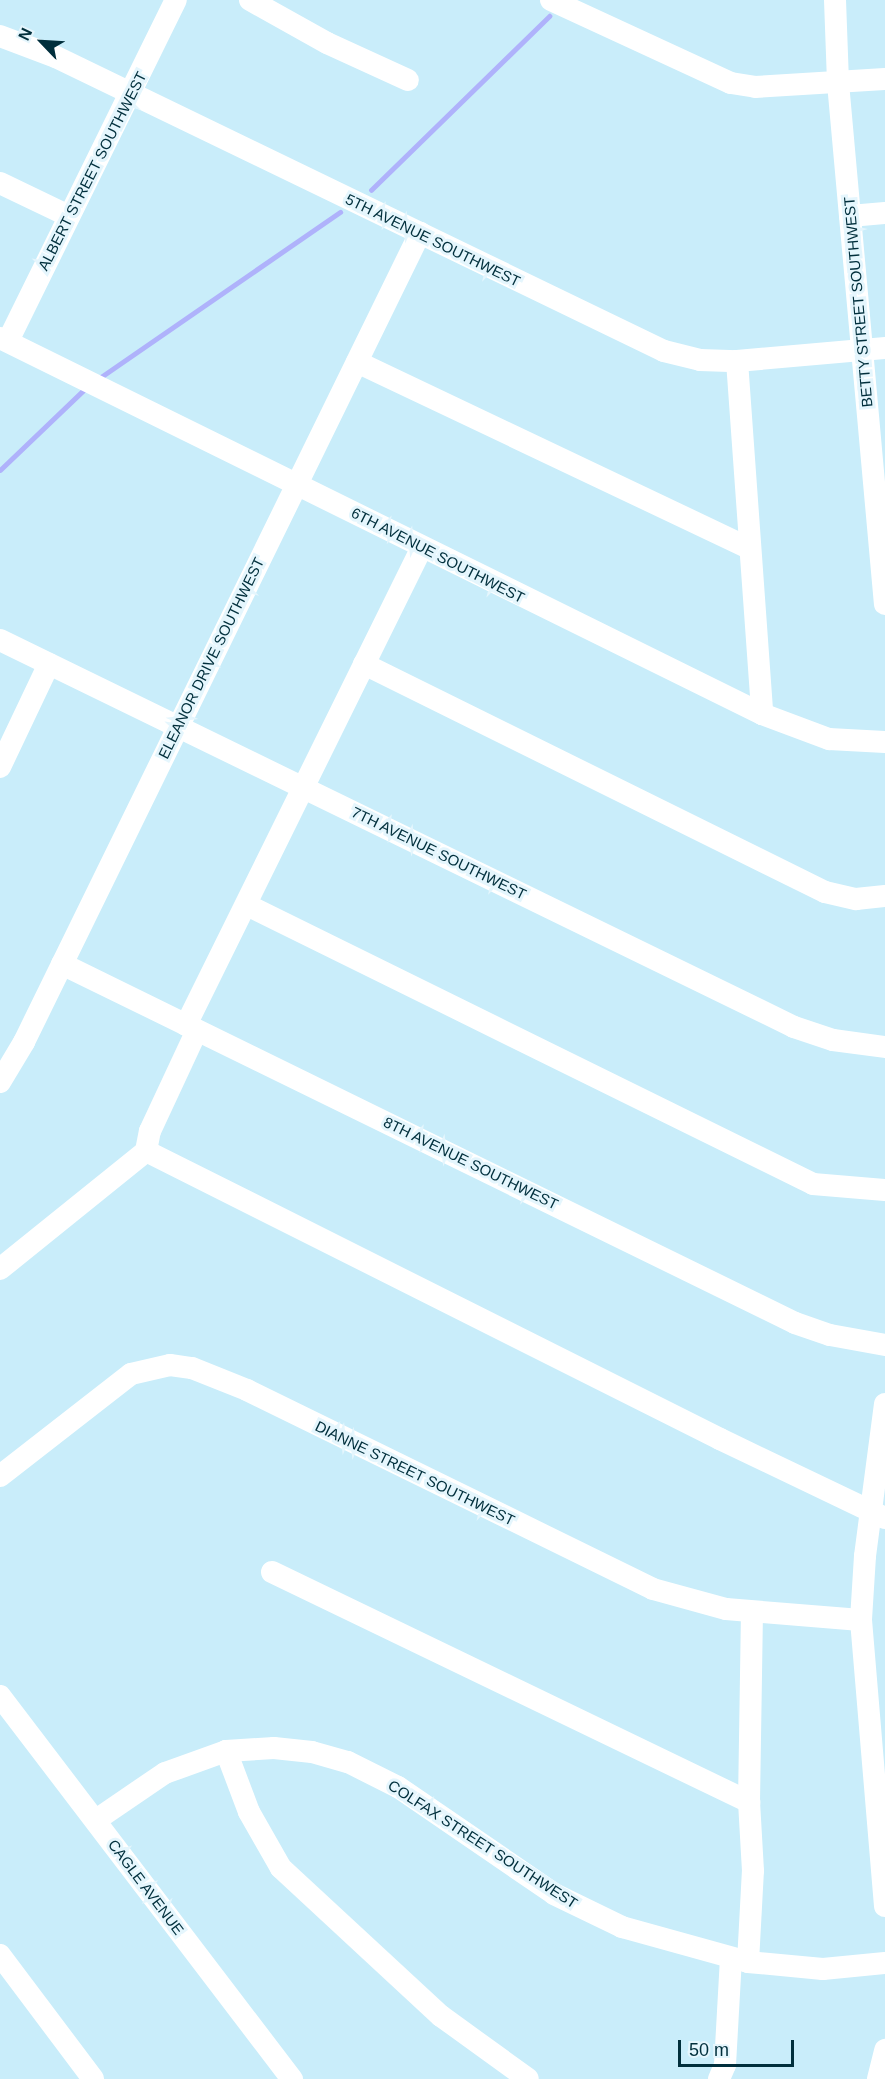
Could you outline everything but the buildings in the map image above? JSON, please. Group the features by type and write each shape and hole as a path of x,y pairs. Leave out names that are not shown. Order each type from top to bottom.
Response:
{"street":[{"name":"ALBERT STREET SOUTHWEST","path":"4,340 132,93 176,0"},
{"path":"250,0 327,43 408,80"},
{"path":"551,0 731,83 755,87 885,79"},
{"name":"BETTY STREET SOUTHWEST","path":"835,0 838,82 850,216 874,348 885,604"},
{"name":"5TH AVENUE SOUTHWEST","path":"0,36 56,57 132,93 664,351 700,360 737,360 874,348"},
{"path":"0,183 69,216"},
{"path":"850,216 885,213"},
{"name":"ELEANOR DRIVE SOUTHWEST","path":"0,1082 62,964 420,233"},
{"name":"6TH AVENUE SOUTHWEST","path":"4,340 762,714 829,739 885,742"},
{"path":"737,360 762,714"},
{"path":"357,362 750,549"},
{"path":"0,1269 146,1151 150,1131 191,1028 247,905 422,547"},
{"name":"7TH AVENUE SOUTHWEST","path":"0,640 794,1027 833,1040 885,1047"},
{"path":"0,767 50,664"},
{"path":"364,664 825,892 856,899 885,896"},
{"path":"247,905 813,1184 885,1190"},
{"name":"8TH AVENUE SOUTHWEST","path":"62,964 795,1323 830,1335 885,1345"},
{"path":"146,1151 720,1439 877,1514"},
{"name":"DIANNE STREET SOUTHWEST","path":"0,1476 131,1374 170,1365 192,1368 247,1390 653,1589 689,1600 752,1612 861,1620"},
{"path":"885,1404 877,1514 861,1620 880,1776 885,1906"},
{"path":"272,1572 749,1802"},
{"path":"719,2079 726,2056 753,1871 749,1802 752,1612"},
{"name":"CAGLE AVENUE","path":"0,1696 292,2079"},
{"name":"COLFAX STREET SOUTHWEST","path":"96,1820 147,1782 226,1751 274,1748 312,1752 348,1762 398,1787 538,1883 587,1912 658,1939 740,1960 823,1969 885,1963"},
{"path":"226,1751 249,1812 281,1868 441,2016 528,2079"},
{"path":"0,1955 93,2079"},
{"path":"878,2079 885,2050"}],"waterway":[{"path":"371,190 549,16"},
{"path":"98,379 340,212"},
{"path":"0,470 87,387"}]}
